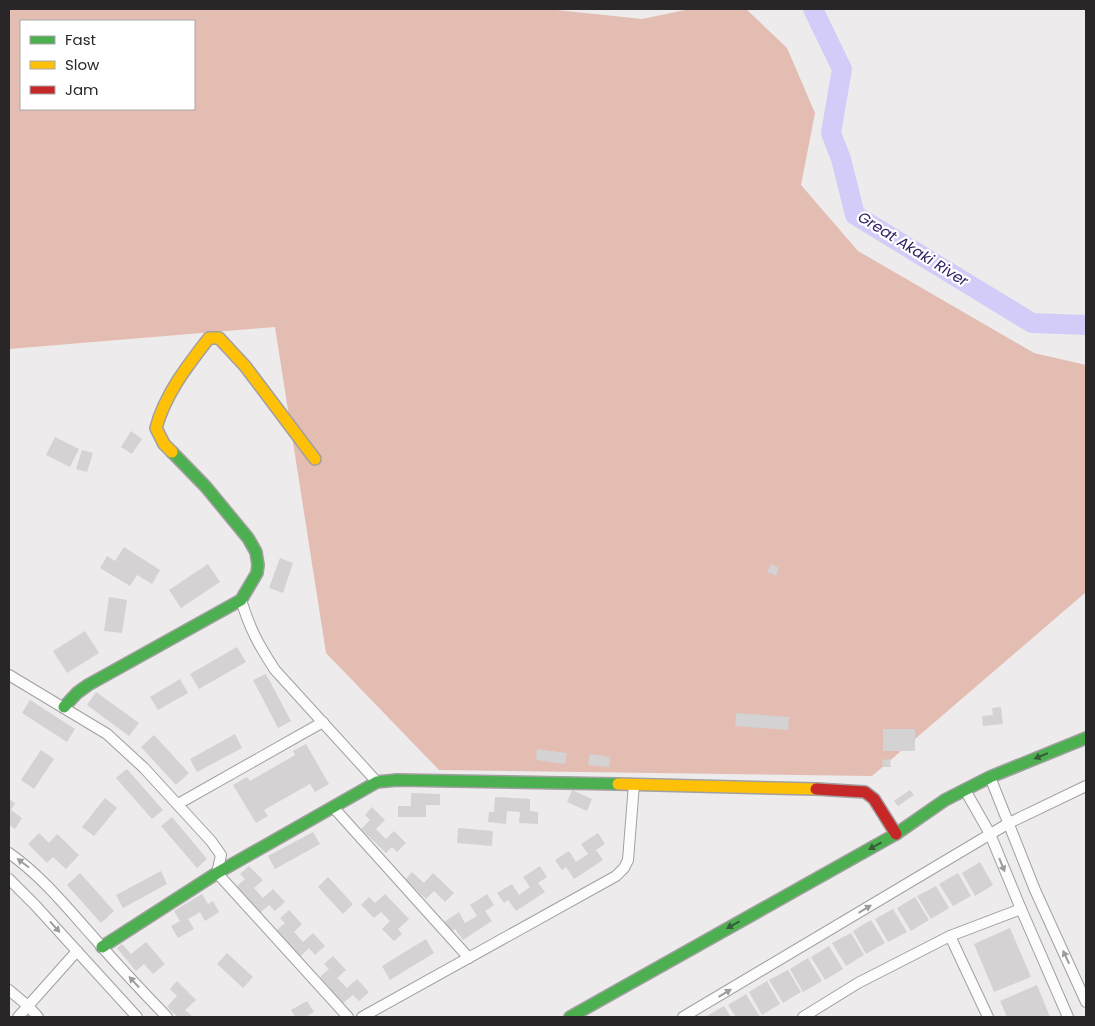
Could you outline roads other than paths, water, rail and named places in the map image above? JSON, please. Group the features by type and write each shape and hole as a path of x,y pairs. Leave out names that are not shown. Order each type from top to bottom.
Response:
{"street":[{"path":"64,707 76,693 88,685 241,600 257,573 256,552 248,538 206,487 164,444 156,428 160,414 171,392 209,338 219,338 234,351 315,459"},
{"path":"241,600 250,628 275,670 377,782"},
{"path":"9,675 107,734 144,768 211,841 220,856 218,873 348,1017"},
{"path":"178,804 323,722"},
{"path":"570,1017 896,834 945,800 990,777 1086,738"},
{"path":"990,777 1035,890 1086,1002"},
{"path":"102,947 218,873 377,782 397,780 634,784 850,790 865,792 874,798 896,834"},
{"path":"362,1017 616,876 624,868 628,860 634,784"},
{"path":"683,1017 1009,823 1086,786"},
{"path":"965,790 990,834 1068,1017"},
{"path":"333,807 468,958"},
{"path":"9,853 26,865 47,885 167,1017"},
{"path":"9,879 137,1017"},
{"path":"803,1017 858,983 950,936 1021,909"},
{"path":"950,936 988,1017"},
{"path":"18,1017 77,951"},
{"path":"9,990 38,1017"}],"waterway":[{"name":"Great Akaki River","path":"813,9 842,69 831,133 841,159 855,215 1032,323 1086,325"}]}
